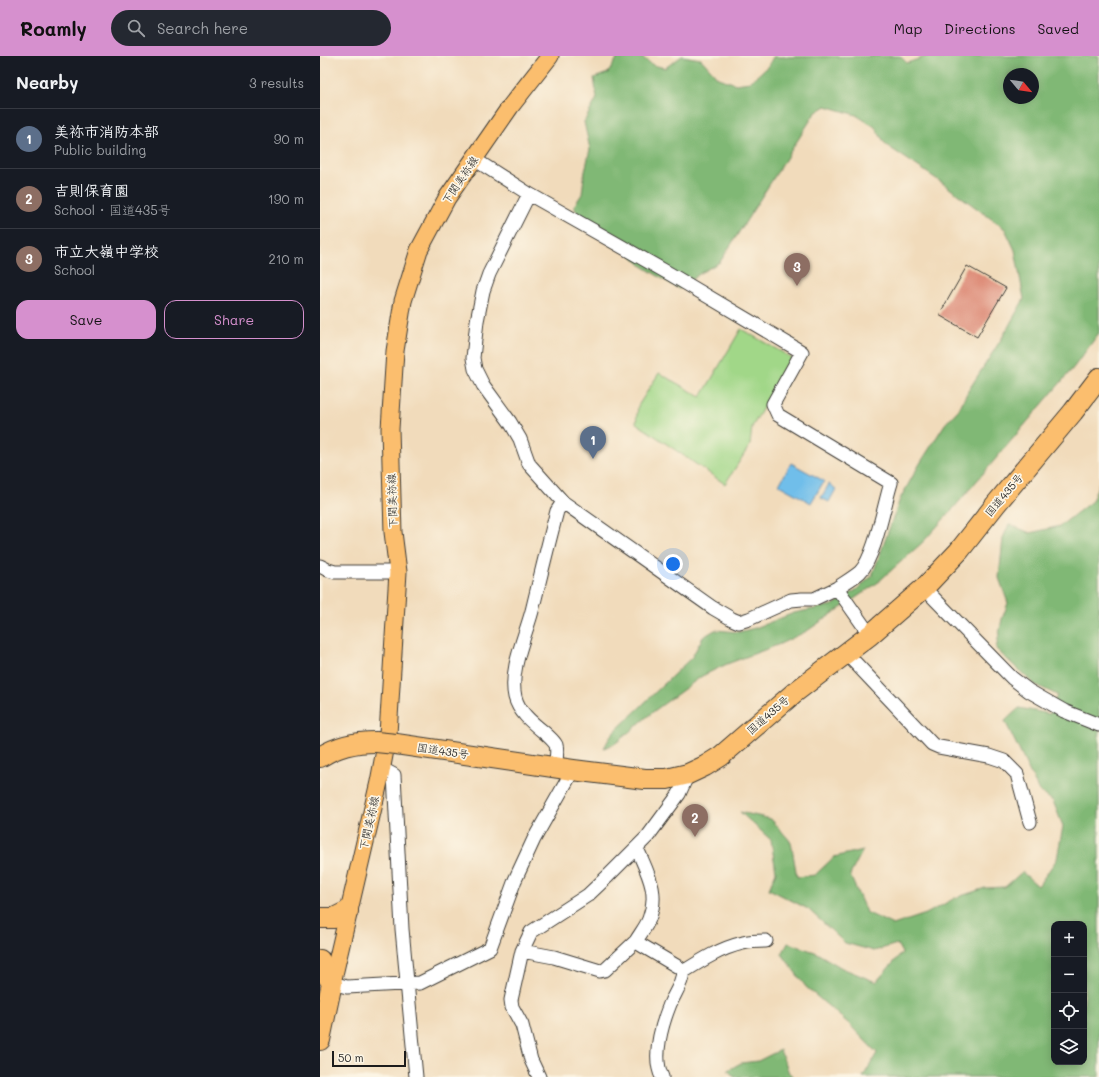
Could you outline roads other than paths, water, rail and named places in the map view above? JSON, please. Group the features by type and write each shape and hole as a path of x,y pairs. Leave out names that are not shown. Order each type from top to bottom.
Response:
{"highway":[{"name":"国道435号","path":"320,757 346,745 362,742 376,742 645,779 667,779 688,774 705,766 721,756 794,693 870,635 924,588 959,551 1099,378"},
{"path":"320,918 334,918 348,912"},
{"path":"320,960 324,971 332,983 320,1040"}],"main road":[{"name":"下関美祢線","path":"332,983 388,734 398,572 393,532 390,429 394,367 399,321 403,301 419,250 447,198 510,107 550,56"}],"street":[{"path":"474,159 529,194 670,274 802,352 772,404 778,416 891,483 876,537 867,560 860,571 837,588 814,599 791,600 739,622 713,608 564,502 529,464 520,439 510,422 483,385 475,369 473,358 477,321 483,291 489,274 529,194"},
{"path":"332,983 347,987 407,985 420,983 490,948 515,880 534,839 573,770 557,754 556,746 550,738 528,719 521,709 515,698 514,682 516,666 532,613 557,511 564,502"},
{"path":"320,566 335,572 398,572"},
{"path":"837,588 870,635"},
{"path":"924,588 1012,678 1029,691 1058,708 1099,725"},
{"path":"846,653 932,744 939,747 989,756 1004,762 1017,774 1030,822"},
{"path":"381,768 394,774 399,884 416,1077"},
{"path":"539,1077 531,1060 522,1025 512,1007 511,1000 522,951 531,932 588,895 648,836 679,794 688,774"},
{"path":"522,951 554,957 600,971 605,970 636,941 649,921 652,910 653,887 639,853 635,849"},
{"path":"636,941 680,968 683,972 683,978 670,1004 660,1034 658,1061 659,1071 662,1077"},
{"path":"683,972 710,955 744,942 766,941"}],"water":[{"path":"791,463 824,481 811,503 779,485"},
{"path":"829,484 836,489 829,502 821,498"}],"place":[{"name":"市立大嶺中学校","path":"797,286"},
{"name":"美祢市消防本部","path":"593,459"},
{"name":"吉則保育園","path":"695,837"}]}
